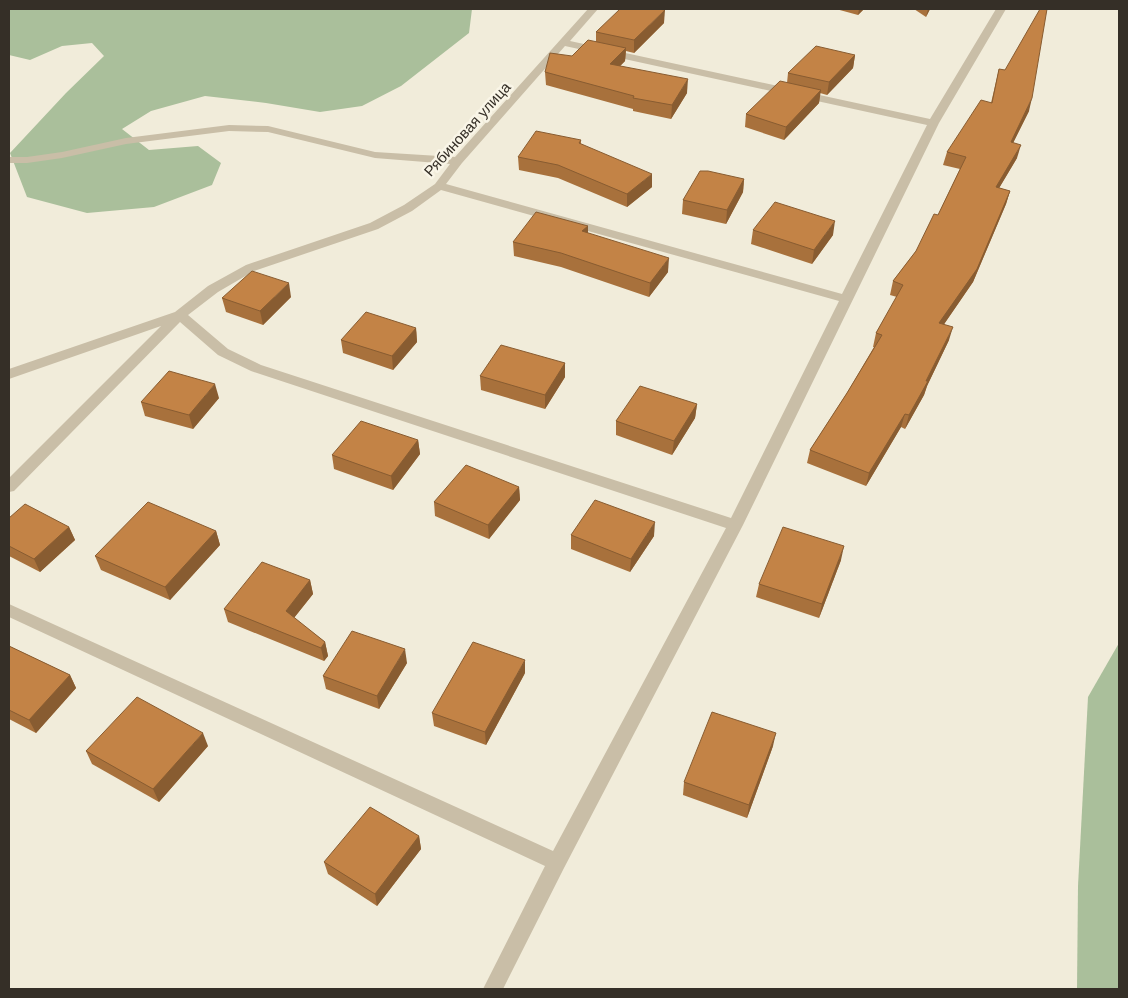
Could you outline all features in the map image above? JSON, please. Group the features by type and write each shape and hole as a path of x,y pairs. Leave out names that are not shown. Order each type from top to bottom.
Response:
{"street":[{"name":"Рябиновая улица","path":"180,315 213,289 250,268 374,226 408,208 439,186 458,161 593,9"},
{"path":"493,989 557,862 735,525 933,123 1001,9"},
{"path":"564,42 933,123"},
{"path":"9,160 27,160 62,155 126,141 229,128 268,129 375,155 458,161"},
{"path":"439,186 846,299"},
{"path":"180,315 223,352 256,368 735,525"},
{"path":"9,374 180,315"},
{"path":"9,487 180,315"},
{"path":"9,610 557,862"}],"green space":[{"path":"9,9 472,9 469,33 401,86 362,106 320,112 205,96 151,111 122,129 149,150 198,146 221,163 212,185 154,207 87,213 27,197 10,153 66,93 104,56 92,43 62,46 30,60 9,55"},
{"path":"1119,643 1119,989 1077,989 1078,886 1088,697"}],"building":[{"path":"620,9 665,10 634,40 596,32"},
{"path":"1040,9 1047,9 1032,98 1011,142 1021,145 996,187 1010,191 977,269 939,323 953,327 926,381 928,381 909,415 905,414 869,473 810,450 882,335 876,333 903,285 893,281 916,251 934,214 938,215 966,157 947,152 981,100 992,103 999,69 1005,70"},
{"path":"588,40 626,48 610,64 688,79 672,105 633,98 634,96 545,72 550,53 572,56"},
{"path":"816,46 855,55 829,82 788,73"},
{"path":"780,81 821,90 786,127 746,114"},
{"path":"536,131 581,140 579,143 652,174 627,194 558,165 518,157"},
{"path":"700,171 744,179 727,210 683,200"},
{"path":"775,202 835,221 814,250 753,230"},
{"path":"536,212 588,226 582,231 669,258 650,283 561,253 513,242"},
{"path":"252,271 289,283 260,311 222,298"},
{"path":"366,312 416,328 392,356 341,340"},
{"path":"501,345 565,363 545,395 480,376"},
{"path":"169,371 215,384 189,415 141,402"},
{"path":"640,386 697,404 674,441 616,421"},
{"path":"361,421 418,440 391,476 332,455"},
{"path":"466,465 519,487 488,525 434,502"},
{"path":"595,500 655,522 631,559 571,535"},
{"path":"148,502 216,531 165,587 95,556"},
{"path":"25,504 69,527 34,559 9,546 9,518"},
{"path":"783,527 844,546 822,604 759,584"},
{"path":"262,562 310,580 286,611 325,642 321,648 224,609"},
{"path":"352,631 405,649 377,696 323,676"},
{"path":"473,642 525,660 485,732 432,713"},
{"path":"9,646 70,675 29,720 9,710"},
{"path":"137,697 203,733 153,789 86,751"},
{"path":"712,712 776,733 749,805 684,782"},
{"path":"370,807 419,836 375,894 324,862"}]}
